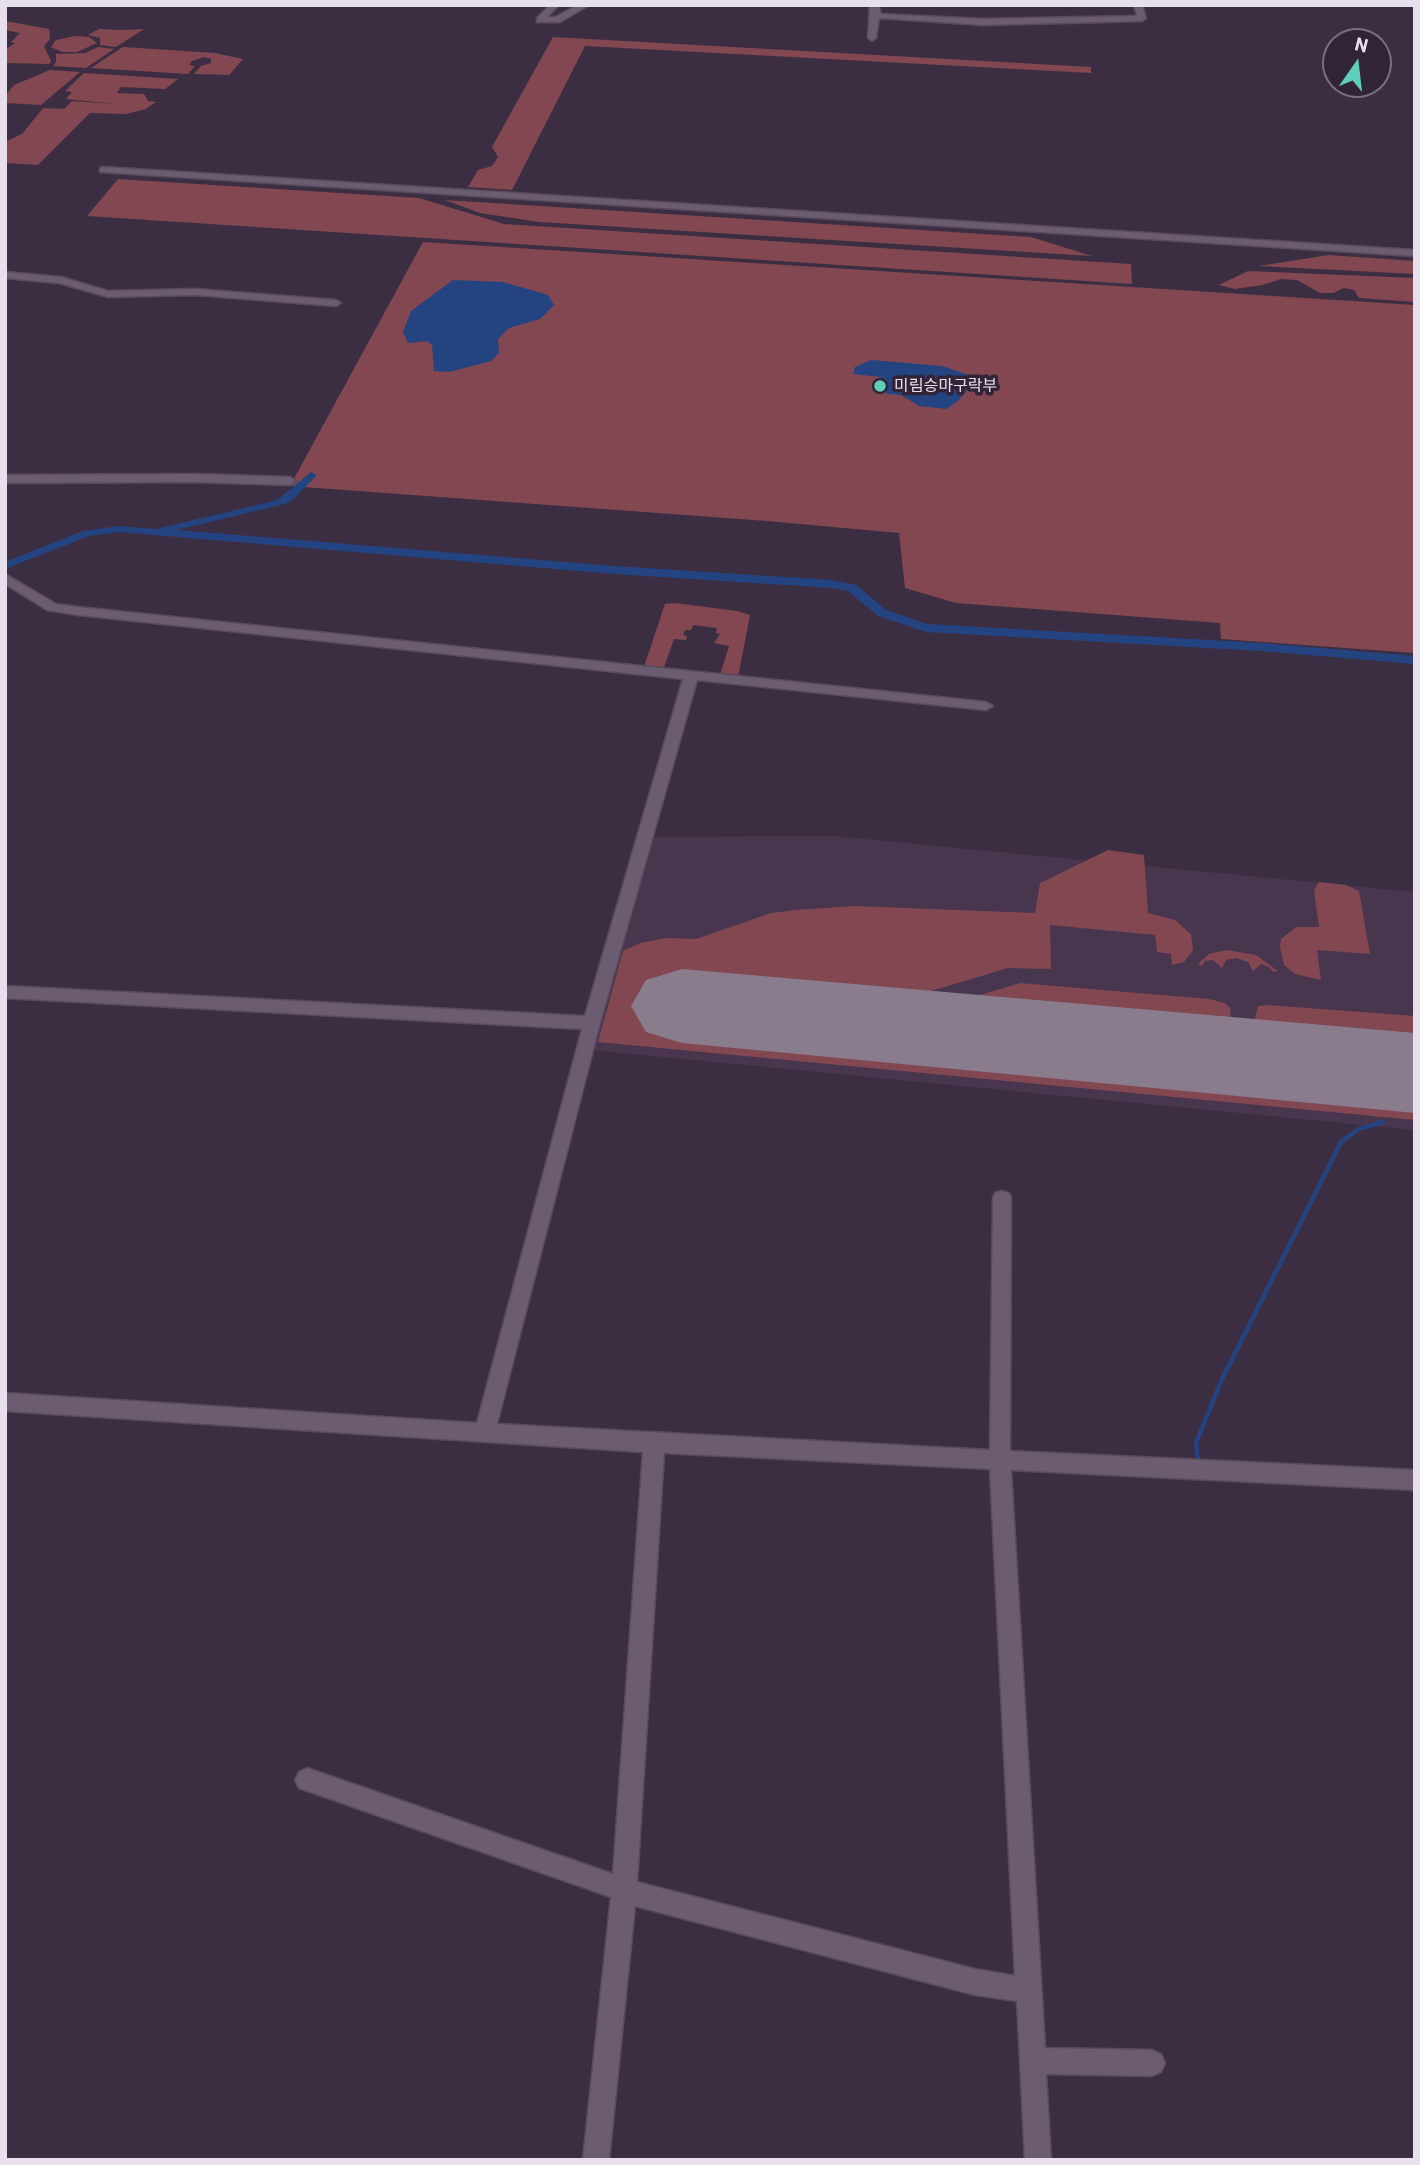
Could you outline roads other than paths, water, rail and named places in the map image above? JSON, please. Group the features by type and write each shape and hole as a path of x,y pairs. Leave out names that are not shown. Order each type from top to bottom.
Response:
{"street":[{"path":"555,5 540,20 563,19 584,5"},
{"path":"872,38 875,10 995,18 1142,18 1138,5"},
{"path":"103,170 1415,253"},
{"path":"5,275 61,280 108,294 195,292 336,303"},
{"path":"5,479 196,478 290,481"},
{"path":"5,578 52,607 65,609 986,706"},
{"path":"484,1434 592,1023 691,676"},
{"path":"5,992 592,1023"},
{"path":"1002,1198 1000,1458 1038,2160"},
{"path":"5,1402 654,1444 1000,1458 1415,1480"},
{"path":"596,2160 624,1889 654,1444"},
{"path":"307,1780 657,1901 975,1982 1030,1991"},
{"path":"1033,2061 1152,2063"}],"water":[{"path":"453,280 503,282 548,295 554,305 540,319 509,328 498,339 499,353 491,361 449,372 434,371 432,345 427,341 408,343 403,332 411,311"},
{"path":"871,360 942,366 972,376 974,381 959,400 946,409 919,406 901,395 888,394 879,388 881,377 853,374 855,367"}],"waterway":[{"path":"156,532 281,502 290,497 311,475"},
{"path":"5,566 87,533 119,529 156,532"},
{"path":"156,532 614,570 832,584 852,588 882,613 926,628 1261,647 1415,660"},
{"path":"1198,1461 1196,1443 1222,1379 1341,1142 1359,1129 1383,1122"}],"place":[{"name":"미림승마구락부","path":"880,386"}]}
